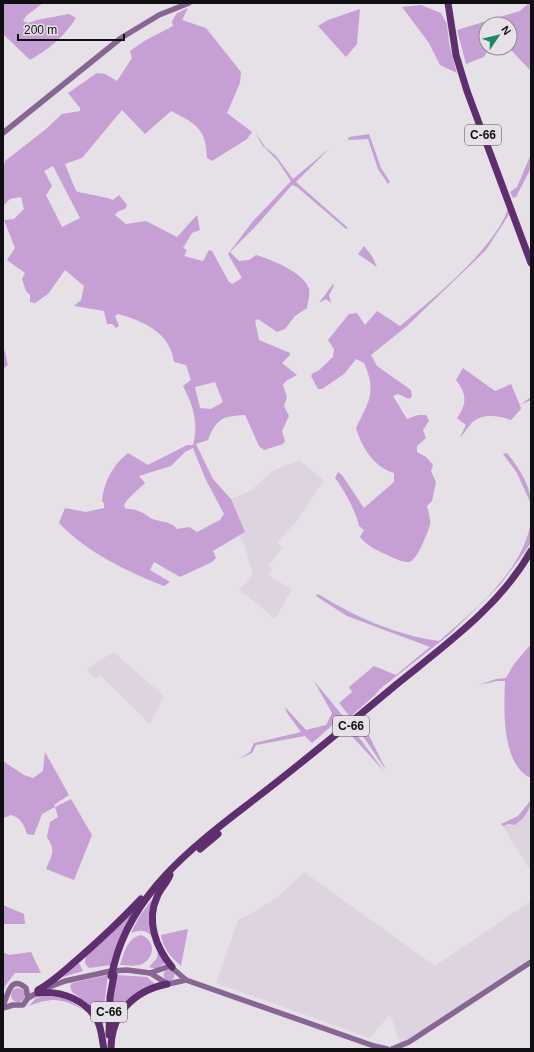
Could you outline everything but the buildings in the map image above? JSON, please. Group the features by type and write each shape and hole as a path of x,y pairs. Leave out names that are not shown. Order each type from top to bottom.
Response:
{"highway":[{"name":"C-66","path":"448,3 453,40 462,76 531,263"},
{"name":"C-66","path":"451,3 456,39 463,67 531,253"},
{"name":"C-66","path":"105,1049 106,1008 116,964 130,922 143,901 160,880 205,839 452,639 504,589 531,551"},
{"name":"C-66","path":"116,964 133,926 149,899 170,875 252,806 454,642 500,600 531,560"},
{"path":"40,990 50,984 113,928 174,862 200,841 205,839"},
{"path":"170,875 156,899 152,922 158,946 172,967"},
{"name":"C-66","path":"110,1049 109,1008 113,976"},
{"path":"110,1049 113,1028 123,1010 136,997 170,983"},
{"path":"40,990 64,994 85,1006 97,1021 105,1049"}],"main road":[{"path":"3,133 121,38 159,15 189,3"},
{"path":"392,1049 409,1042 531,962"},
{"path":"150,973 168,966 172,967 177,974 186,980 374,1046 387,1049"},
{"path":"160,978 162,969"},
{"path":"40,990 27,989 22,985 15,984 8,990 3,1006 22,1005 28,998 40,990 75,978 102,972 127,970 150,973 170,983 186,980"},
{"path":"170,983 177,974"},
{"path":"27,989 28,998"},
{"path":"7,996 13,1005"}],"shaded area":[{"path":"3,3 43,3 26,16 23,21 28,23 69,14 76,18 56,42 30,60 3,34"},
{"path":"531,3 531,71 517,56 518,56 518,16 503,16 520,11"},
{"path":"421,5 441,13 447,24 449,43 457,73 440,65 429,43 402,7"},
{"path":"188,8 182,20 206,28 241,72 240,83 227,113 252,132 247,139 212,161 207,158 202,133 187,120 171,111 145,134 122,110 82,158 65,164 76,191 113,200 119,195 127,205 125,209 117,212 115,215 126,224 146,221 177,237 197,215 200,230 192,233 183,248 187,250 184,256 203,261 209,250 212,251 229,282 232,284 242,278 228,254 253,221 291,181 277,160 262,145 255,132 265,147 276,156 293,179 330,148 296,182 348,228 346,229 297,187 292,185 257,225 230,252 239,261 249,260 256,255 278,263 294,272 306,283 309,289 307,308 295,316 285,329 277,332 258,319 255,321 259,340 290,353 290,355 282,363 297,375 286,381 283,385 287,397 284,406 289,416 282,431 285,441 283,444 264,450 259,446 245,415 231,416 221,420 214,427 208,440 196,444 213,479 231,499 245,532 213,551 216,558 212,562 180,577 154,562 150,570 170,582 164,586 108,560 70,534 59,523 65,508 86,512 104,508 104,503 102,501 107,480 114,468 128,453 148,465 187,445 193,445 195,437 194,415 190,400 183,386 191,380 186,365 174,362 167,343 161,335 146,324 118,314 115,316 119,326 116,328 112,324 107,324 104,311 74,306 81,300 84,286 65,270 48,294 35,303 30,302 30,295 26,291 22,279 25,273 7,260 15,248 4,220 14,219 24,209 21,197 10,199 3,206 3,170 5,161 46,129 62,114 80,111 80,108 68,93 97,73 105,74 117,81 132,58 130,51 146,40 173,26 172,21 177,13","holes":["53,166 80,218 62,227 46,195 52,186 44,171","215,382 223,402 211,409 200,408 195,387","193,448 205,478 224,514 220,520 197,532 189,527 177,529 167,522 152,519 132,509 126,509 124,506 127,501 145,483 139,476 171,466 185,452"]},
{"path":"360,9 357,44 346,57 318,26 328,20"},
{"path":"478,24 478,56 484,57 466,64 457,30"},
{"path":"369,134 381,168 390,182 388,184 378,169 368,139 348,140 349,137"},
{"path":"531,154 531,168 516,197 513,198 510,192 517,187"},
{"path":"508,209 510,213 486,250 407,326 371,355 377,366 411,390 412,396 409,399 398,394 393,396 407,419 418,415 426,415 429,421 423,430 426,438 417,446 417,452 426,457 433,465 431,471 436,482 432,501 427,506 430,524 425,539 415,557 409,562 400,561 375,549 360,537 364,530 359,526 356,514 335,478 338,472 342,475 364,508 394,482 394,473 380,466 370,456 362,443 356,428 365,411 371,389 368,373 364,363 356,359 344,374 322,389 318,389 311,376 333,357 334,349 328,340 349,314 357,313 365,325 377,311 400,326 445,288 476,256 501,224"},
{"path":"364,246 372,256 377,267 358,254"},
{"path":"333,284 334,286 329,295 331,303 326,299 319,303"},
{"path":"3,344 8,365 3,369"},
{"path":"463,368 495,391 511,384 521,409 511,420 495,416 479,418 470,425 460,437 466,425 457,418 463,408 464,394 456,380"},
{"path":"531,397 531,400 520,405"},
{"path":"507,453 526,483 529,490 531,504 517,473 503,454"},
{"path":"299,460 324,480 296,522 277,543 283,548 268,565 272,570 269,576 292,589 275,619 239,589 253,574 244,544 239,537 244,532 231,499 250,491 274,470"},
{"path":"531,521 531,543 500,585 450,634 380,689 350,717 339,703 352,692 349,687 374,666 396,675 430,647 347,616 316,596 318,594 361,617 391,630 439,641 482,602 508,573 518,557 526,539"},
{"path":"531,644 531,778 521,771 514,761 509,749 506,735 504,706 505,681 497,681 479,685 496,679 506,678 514,664"},
{"path":"113,652 164,696 150,724 100,675 96,678 91,675 87,669"},
{"path":"314,681 343,716 312,743 305,736 256,745 252,753 239,759 250,752 254,743 301,732 287,713 285,707 306,730 326,725 332,713"},
{"path":"363,723 386,770 356,726"},
{"path":"352,728 384,771 348,732"},
{"path":"45,752 69,795 54,805 55,807 42,814 34,835 27,834 23,824 17,818 11,815 3,818 3,761 24,775 33,778 43,771"},
{"path":"71,799 92,835 74,880 46,869 52,853 50,842 47,837 50,822 58,817 55,807"},
{"path":"531,800 528,811 518,823 515,825 509,824 503,826 501,824 518,816"},
{"path":"531,806 531,872 503,826 519,823"},
{"path":"304,872 435,966 531,901 531,962 401,1046 390,1014 370,1038 216,983 238,920 258,910 282,893"},
{"path":"153,898 151,909 154,938 149,933 144,931 131,933 139,917"},
{"path":"3,905 24,914 25,924 3,924"},
{"path":"136,910 111,965 89,968 85,960 88,953"},
{"path":"188,929 181,966 168,952 161,935"},
{"path":"141,935 146,937 151,945 152,953 150,957 147,961 140,965 120,965 129,943 132,939"},
{"path":"3,952 9,955 31,952 41,973 15,973 5,986 3,993"},
{"path":"158,952 165,963 156,969 149,967 157,958"},
{"path":"78,961 83,971 63,977"},
{"path":"169,969 173,971 175,975 173,979 169,981 165,979 163,975 165,971"},
{"path":"108,975 104,1006 103,1032 91,1009 83,1000 72,992 70,986 72,983"},
{"path":"117,975 147,977 156,985 147,988 110,1028 112,998"},
{"path":"15,988 21,988 25,992 25,998 21,1002 15,1002 11,998 11,992"},
{"path":"45,996 66,1000 76,1004 85,1011 70,1003 57,1000 44,1001 29,1006 36,998"}]}
